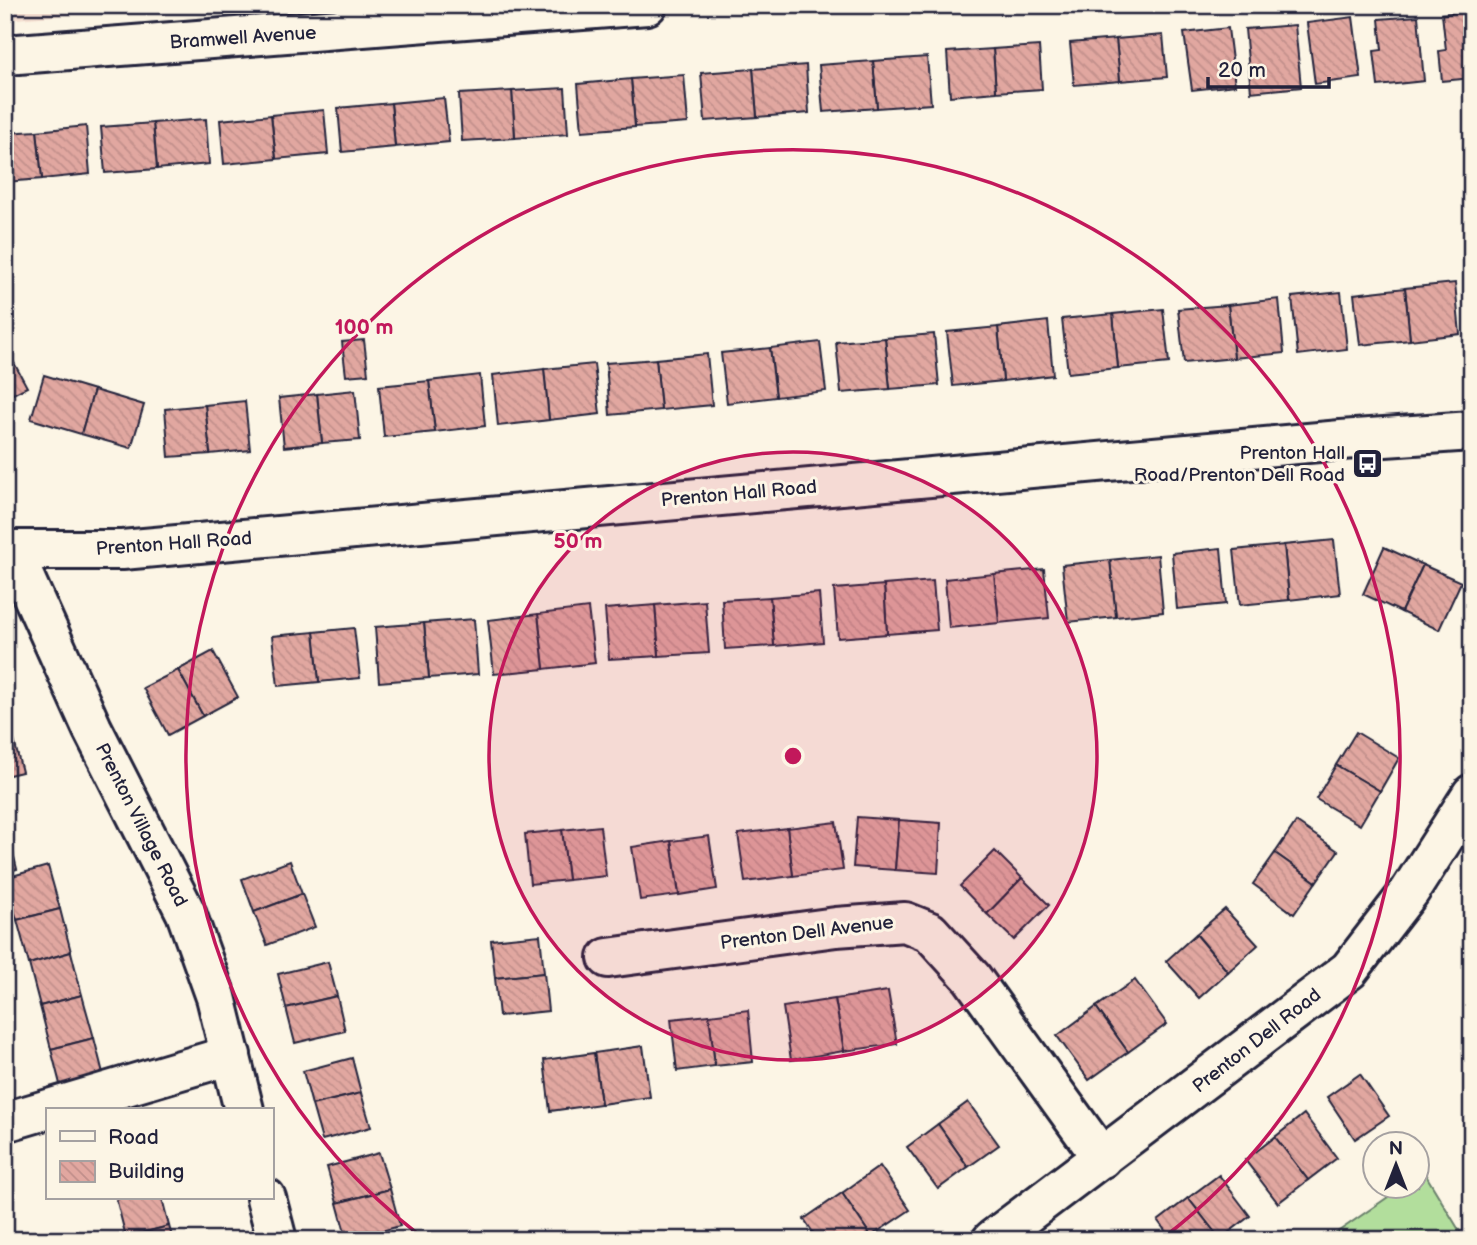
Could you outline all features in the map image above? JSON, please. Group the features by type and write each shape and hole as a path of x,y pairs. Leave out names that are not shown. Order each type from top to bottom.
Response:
{"street":[{"name":"Bramwell Avenue","path":"5,55 329,18 647,5"},
{"name":"Prenton Hall Road","path":"9,550 122,550 1300,443 1472,431"},
{"name":"Prenton Village Road","path":"9,550 92,728 186,913 216,997 244,1108"},
{"name":"Prenton Dell Road","path":"992,1240 1349,970 1410,891 1472,794"},
{"name":"Prenton Dell Avenue","path":"608,958 836,927 905,922 930,932 972,978 1102,1158"},
{"path":"52,1108 231,1055"},
{"path":"5,1122 46,1110"},
{"path":"267,1200 277,1240"}],"shaded area":[{"path":"5,5 187,5 5,20"}],"green space":[{"path":"1432,1185 1465,1240 1326,1240 1384,1200 1432,1200"}],"building":[{"path":"1472,11 1472,78 1442,81 1439,51 1446,50 1442,14"},
{"path":"1418,16 1424,81 1378,86 1374,51 1382,50 1379,19"},
{"path":"1353,17 1361,78 1315,84 1307,23"},
{"path":"1295,25 1301,87 1251,92 1245,29"},
{"path":"1228,28 1235,85 1192,90 1184,33"},
{"path":"1163,35 1167,77 1120,81 1116,39"},
{"path":"1116,39 1120,81 1074,85 1070,43"},
{"path":"1039,46 1042,89 996,92 993,49"},
{"path":"993,49 996,92 950,96 947,52"},
{"path":"927,57 931,104 877,108 873,61"},
{"path":"873,61 877,108 823,112 819,65"},
{"path":"806,65 809,113 757,117 753,69"},
{"path":"753,69 757,117 705,121 701,73"},
{"path":"684,75 688,123 635,127 631,79"},
{"path":"631,79 635,127 582,131 578,84"},
{"path":"565,88 568,134 515,138 512,91"},
{"path":"512,91 515,138 462,141 459,94"},
{"path":"444,98 449,142 395,147 391,103"},
{"path":"391,103 395,147 342,152 338,108"},
{"path":"324,110 328,154 276,159 271,115"},
{"path":"271,115 276,159 224,164 220,120"},
{"path":"206,119 209,164 157,169 153,123"},
{"path":"153,123 157,169 105,173 101,127"},
{"path":"86,126 90,174 42,179 37,131"},
{"path":"37,131 42,179 5,182 5,133"},
{"path":"1472,281 1472,322 1468,282"},
{"path":"1455,283 1460,334 1410,340 1405,288"},
{"path":"1405,288 1410,340 1360,345 1354,294"},
{"path":"1341,292 1347,349 1298,355 1292,297"},
{"path":"1279,299 1284,353 1234,358 1228,305"},
{"path":"1228,305 1234,358 1184,363 1178,309"},
{"path":"1163,309 1169,363 1118,368 1113,314"},
{"path":"1113,314 1118,368 1068,373 1062,319"},
{"path":"1048,321 1053,375 1003,381 998,327"},
{"path":"998,327 1003,381 953,386 947,332"},
{"path":"934,334 939,385 890,389 885,338"},
{"path":"885,338 890,389 841,393 836,342"},
{"path":"364,340 368,374 346,376 342,342"},
{"path":"820,342 826,391 776,397 770,348"},
{"path":"5,346 27,387 5,398"},
{"path":"770,348 776,397 727,403 721,353"},
{"path":"707,354 712,405 661,410 656,359"},
{"path":"656,359 661,410 610,415 606,363"},
{"path":"594,364 600,414 549,420 544,369"},
{"path":"544,369 549,420 498,426 493,375"},
{"path":"44,375 94,390 81,434 31,419"},
{"path":"480,375 485,426 435,432 429,381"},
{"path":"429,381 435,432 384,437 379,386"},
{"path":"94,390 144,405 131,448 81,434"},
{"path":"355,390 360,440 322,443 317,394"},
{"path":"317,394 322,443 284,447 279,398"},
{"path":"245,401 250,450 210,454 205,405"},
{"path":"205,405 210,454 169,457 165,409"},
{"path":"1334,540 1340,594 1289,600 1284,545"},
{"path":"1284,545 1289,600 1240,605 1234,550"},
{"path":"1384,547 1423,565 1401,612 1363,594"},
{"path":"1221,548 1226,604 1177,609 1172,553"},
{"path":"1158,555 1163,612 1116,617 1110,560"},
{"path":"1110,560 1116,617 1068,622 1062,565"},
{"path":"1423,565 1461,582 1439,630 1401,612"},
{"path":"1044,569 1049,618 999,623 994,574"},
{"path":"994,574 999,623 949,628 945,579"},
{"path":"933,581 937,630 887,634 884,585"},
{"path":"884,585 887,634 838,638 834,589"},
{"path":"819,593 823,642 774,646 770,597"},
{"path":"770,597 774,646 725,649 722,600"},
{"path":"705,601 709,653 659,656 655,605"},
{"path":"655,605 659,656 609,659 605,609"},
{"path":"588,608 595,663 544,669 538,614"},
{"path":"538,614 544,669 494,674 488,620"},
{"path":"474,619 478,674 429,678 424,623"},
{"path":"424,623 429,678 379,682 375,627"},
{"path":"354,628 360,678 319,682 314,632"},
{"path":"314,632 319,682 278,686 272,636"},
{"path":"213,651 238,697 203,716 178,670"},
{"path":"178,670 203,716 168,735 143,688"},
{"path":"12,732 22,772 5,776 5,734"},
{"path":"1356,732 1399,758 1380,791 1336,765"},
{"path":"1336,765 1380,791 1360,825 1316,799"},
{"path":"857,817 899,820 895,870 853,867"},
{"path":"5,820 17,869 5,872"},
{"path":"899,820 941,823 938,873 895,870"},
{"path":"836,822 843,870 793,876 787,828"},
{"path":"1296,822 1338,851 1316,882 1275,853"},
{"path":"600,826 606,876 568,880 562,830"},
{"path":"787,828 793,876 745,882 738,834"},
{"path":"562,830 568,880 530,884 525,834"},
{"path":"709,836 717,889 679,895 671,841"},
{"path":"671,841 679,895 640,900 632,847"},
{"path":"995,851 1022,878 987,914 960,886"},
{"path":"1275,853 1316,882 1294,914 1253,884"},
{"path":"290,861 302,894 254,912 242,879"},
{"path":"48,866 60,909 17,920 5,878"},
{"path":"1022,878 1049,905 1014,940 987,914"},
{"path":"302,894 315,927 267,945 254,912"},
{"path":"60,909 71,952 29,964 17,920"},
{"path":"1225,909 1258,945 1228,972 1196,934"},
{"path":"1196,934 1228,972 1199,998 1166,961"},
{"path":"540,935 544,973 495,978 491,940"},
{"path":"71,952 82,995 40,1006 29,964"},
{"path":"328,962 337,996 286,1008 278,974"},
{"path":"544,973 548,1011 499,1016 495,978"},
{"path":"1135,980 1167,1024 1128,1052 1096,1007"},
{"path":"888,991 897,1044 844,1051 835,999"},
{"path":"82,995 94,1038 51,1049 40,1006"},
{"path":"337,996 345,1031 295,1043 286,1008"},
{"path":"835,999 844,1051 791,1060 783,1007"},
{"path":"1096,1007 1128,1052 1089,1080 1057,1036"},
{"path":"748,1010 753,1062 715,1066 709,1015"},
{"path":"709,1015 715,1066 677,1071 671,1019"},
{"path":"94,1038 105,1081 62,1092 51,1049"},
{"path":"643,1046 650,1097 601,1104 594,1053"},
{"path":"594,1053 601,1104 550,1111 544,1060"},
{"path":"352,1058 361,1093 312,1105 303,1071"},
{"path":"1360,1074 1389,1116 1368,1130 1362,1130 1362,1134 1355,1139 1327,1097"},
{"path":"361,1093 371,1127 322,1140 312,1105"},
{"path":"968,1102 999,1145 968,1167 938,1124"},
{"path":"1304,1114 1337,1158 1308,1180 1275,1137"},
{"path":"938,1124 968,1167 938,1189 907,1147"},
{"path":"1275,1137 1308,1180 1278,1203 1245,1160"},
{"path":"379,1153 390,1189 337,1203 327,1167"},
{"path":"880,1166 910,1210 871,1236 842,1193"},
{"path":"1219,1175 1250,1216 1220,1239 1188,1198"},
{"path":"390,1189 400,1226 347,1240 337,1203"},
{"path":"842,1193 871,1236 866,1240 818,1240 804,1219"},
{"path":"1188,1198 1220,1239 1172,1240 1158,1221"},
{"path":"117,1200 162,1200 169,1226 126,1237"},
{"path":"169,1226 173,1240 127,1240 126,1237"}],"place":[{"name":"Prenton Hall Road/Prenton Dell Road","path":"1368,464"}]}
